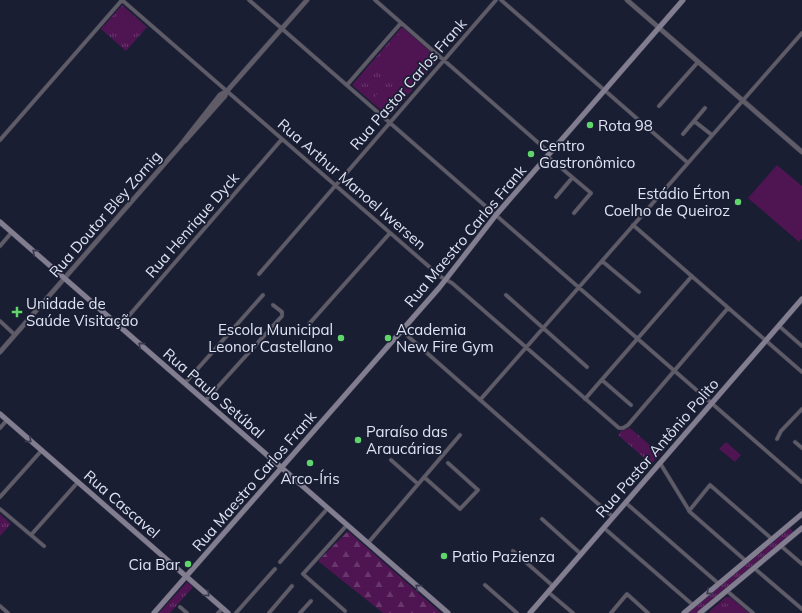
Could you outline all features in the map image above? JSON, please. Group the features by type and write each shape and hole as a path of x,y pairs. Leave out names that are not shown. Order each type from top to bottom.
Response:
{"main road":[{"name":"Rua Maestro Carlos Frank","path":"154,613 402,331 446,280 496,215 683,0"},
{"name":"Rua Paulo Setúbal","path":"0,222 448,613"},
{"name":"Rua Pastor Antônio Polito","path":"530,613 802,299"},
{"name":"Rua Cascavel","path":"0,414 228,613"},
{"path":"684,613 802,514"},
{"path":"793,522 793,528 800,530"},
{"path":"703,612 800,530"},
{"path":"734,571 738,570 742,572 743,574 741,579"}],"street":[{"name":"Rua Arthur Manoel Iwersen","path":"122,0 441,278 452,283 616,426 623,428 628,425 674,371"},
{"path":"0,140 122,0"},
{"path":"249,0 802,482"},
{"name":"Rua Doutor Bley Zornig","path":"0,352 180,146 220,95 227,91 307,0"},
{"path":"375,0 444,60 549,155 572,178 591,193 574,212"},
{"name":"Rua Pastor Carlos Frank","path":"259,274 496,0"},
{"path":"501,0 688,163"},
{"path":"627,0 802,152"},
{"path":"346,85 401,23"},
{"path":"480,400 802,32"},
{"path":"659,106 698,62"},
{"path":"683,134 705,108"},
{"path":"694,121 712,135"},
{"name":"Rua Henrique Dyck","path":"120,326 282,139"},
{"path":"556,197 572,178"},
{"path":"634,224 802,372"},
{"path":"0,246 12,232"},
{"path":"309,324 390,233"},
{"path":"602,261 638,292"},
{"path":"585,399 692,276"},
{"path":"185,383 263,295"},
{"path":"506,296 587,367"},
{"path":"205,401 282,316 282,312 273,305"},
{"path":"674,371 728,308"},
{"path":"0,321 15,335"},
{"path":"779,326 802,346"},
{"path":"402,331 613,517"},
{"path":"602,380 631,405"},
{"path":"777,439 781,431 802,409"},
{"path":"0,428 7,420"},
{"path":"368,543 460,435"},
{"path":"795,442 802,448"},
{"path":"0,497 42,450"},
{"path":"391,460 418,484"},
{"path":"424,478 460,509 478,490 448,463"},
{"path":"660,463 689,511 746,561"},
{"path":"31,535 78,482"},
{"path":"689,511 710,485 772,539"},
{"path":"626,503 719,584"},
{"path":"280,562 328,508"},
{"path":"0,509 44,546"},
{"path":"542,519 581,554"},
{"path":"345,611 303,574 347,525"},
{"path":"604,528 693,605"},
{"path":"781,546 802,564"},
{"path":"513,551 553,586"},
{"path":"754,568 802,609"},
{"path":"236,613 275,569"},
{"path":"485,585 518,613"},
{"path":"268,613 292,586"},
{"path":"727,591 753,613"},
{"path":"548,592 573,613"},
{"path":"611,613 627,594 648,613"},
{"path":"300,613 311,601"},
{"path":"0,606 8,613"},
{"path":"180,606 188,613"},
{"path":"218,613 223,608"}],"green space":[{"path":"122,5 147,27 126,51 101,29"},
{"path":"124,12 139,25 129,35 114,22"},
{"path":"402,27 439,59 389,117 352,85"},
{"path":"402,31 435,59 419,77 386,49"},
{"path":"385,50 402,65 393,75 376,60"},
{"path":"403,66 418,79 409,89 395,76"},
{"path":"381,90 387,95 386,97 388,96 393,101 393,104 390,107 385,108 382,105 383,101 381,102 375,96"},
{"path":"777,165 802,186 802,239 799,242 748,198"},
{"path":"630,428 660,454 651,464 618,435 621,431"},
{"path":"726,442 741,455 735,462 719,449"},
{"path":"0,514 11,524 0,536"},
{"path":"790,528 794,533 697,613 688,613"},
{"path":"348,531 441,613 383,613 318,561"},
{"path":"187,582 193,587 170,613 159,613"},
{"path":"726,597 730,597 749,613 710,613 710,611"},
{"path":"732,601 742,610 739,613 721,613"}],"place":[{"name":"Rota 98","path":"590,125"},
{"name":"Centro Gastronômico","path":"531,154"},
{"name":"Estádio Érton Coelho de Queiroz","path":"738,202"},
{"name":"Unidade de Saúde Visitação","path":"17,312"},
{"name":"Escola Municipal Leonor Castellano","path":"341,338"},
{"name":"Academia New Fire Gym","path":"388,338"},
{"name":"Paraíso das Araucárias","path":"358,440"},
{"name":"Arco-Íris","path":"310,463"},
{"name":"Patio Pazienza","path":"444,556"},
{"name":"Cia Bar","path":"188,564"}]}
